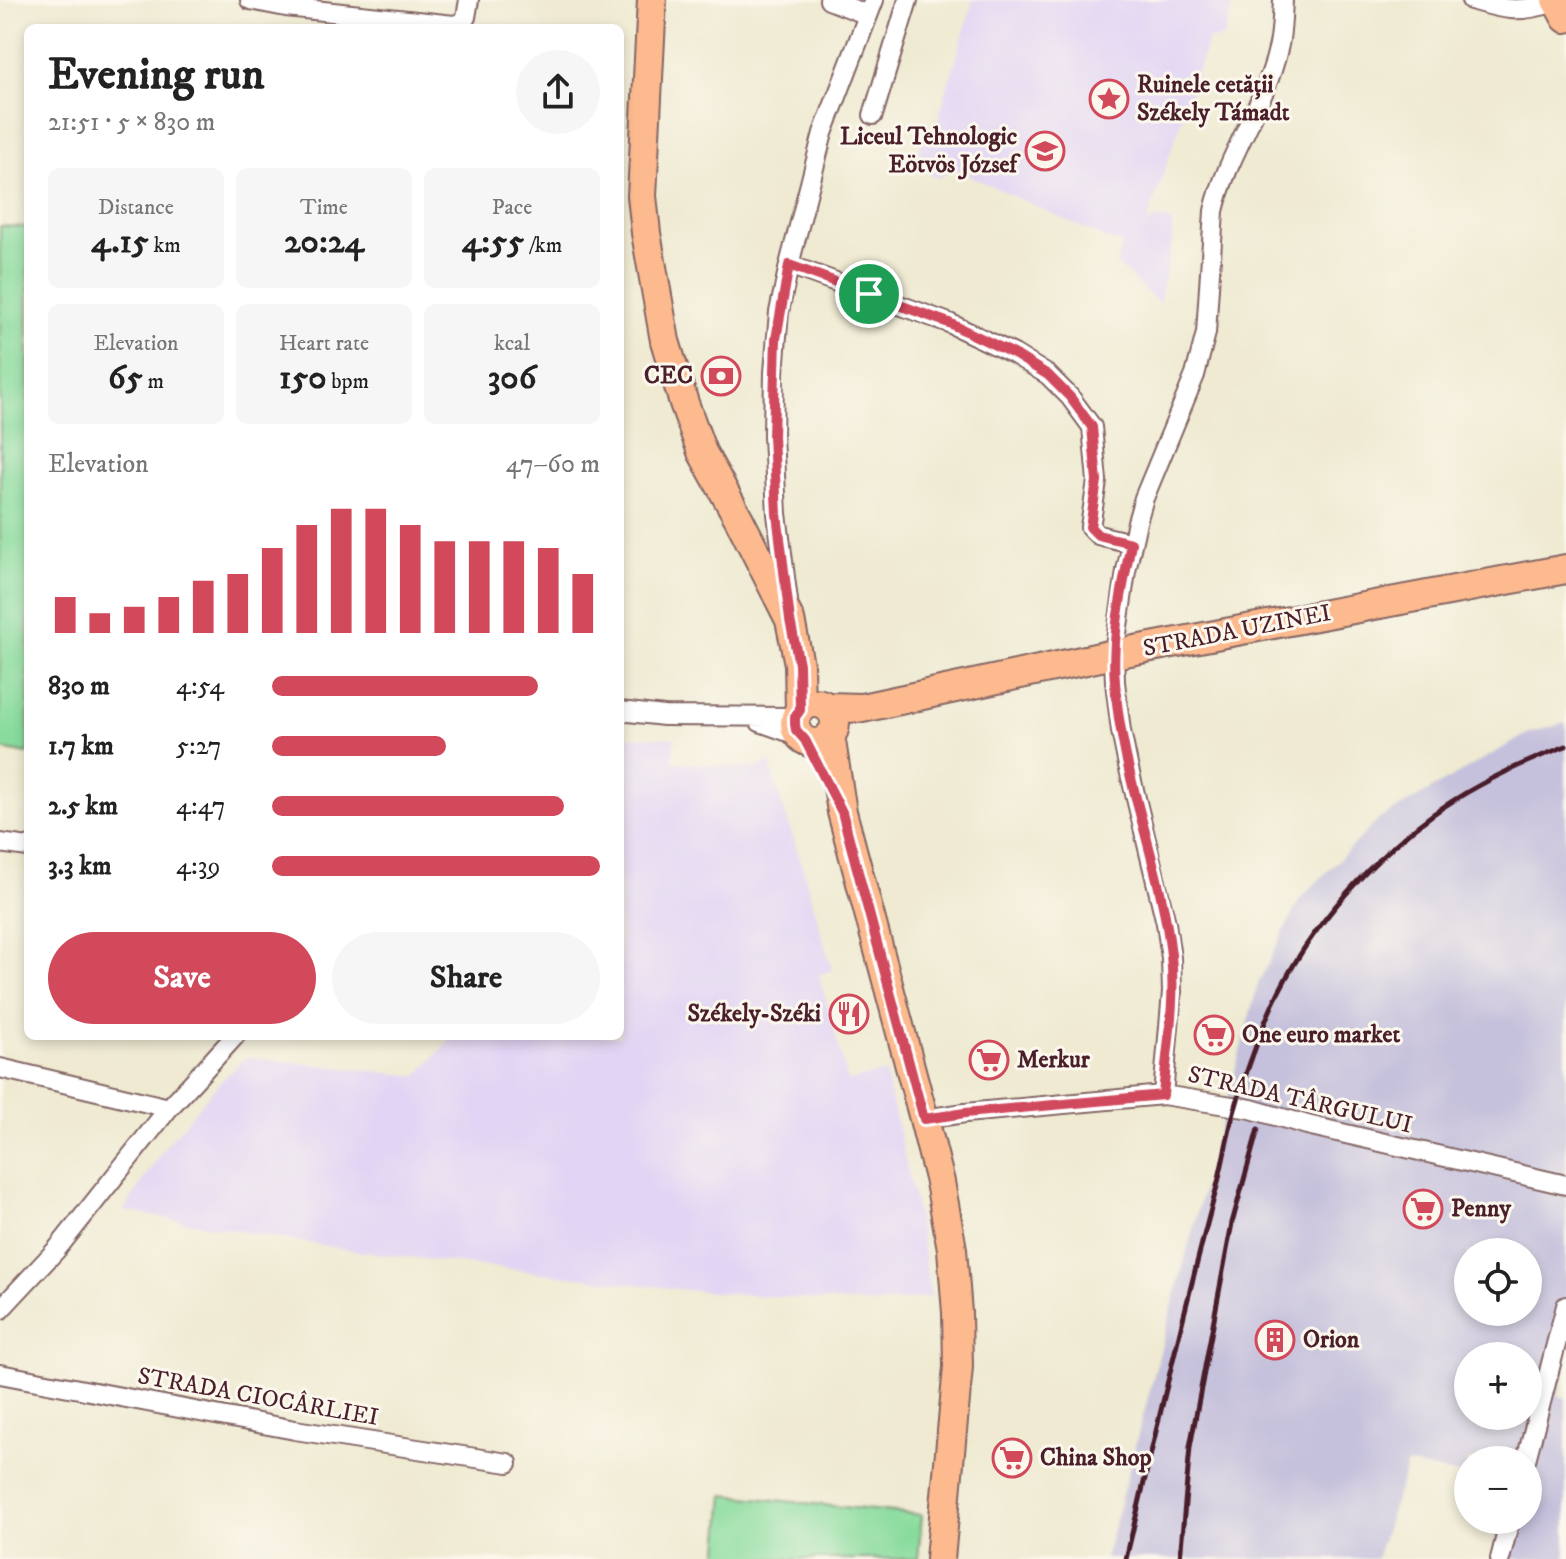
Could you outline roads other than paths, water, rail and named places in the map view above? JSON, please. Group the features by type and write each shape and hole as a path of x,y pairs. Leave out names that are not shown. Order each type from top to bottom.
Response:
{"main road":[{"path":"652,0 642,196 665,341 702,452 790,620 814,723 842,812 940,1182 952,1249 958,1328 958,1367 940,1559"},
{"name":"STRADA UZINEI","path":"814,723 862,708 1114,654 1566,569"}],"street":[{"path":"250,0 286,7 445,24"},
{"path":"458,24 466,17 469,0"},
{"path":"790,620 777,514 773,436 779,312 823,133 871,8 829,0"},
{"path":"873,115 908,0"},
{"path":"1163,1095 1172,992 1171,958 1166,923 1121,731 1114,654 1131,543 1144,498 1195,375 1206,333 1214,211 1228,165 1276,58 1283,0"},
{"path":"1471,0 1515,11 1559,7"},
{"path":"789,265 949,323 1014,354 1048,375 1070,397 1092,427 1097,481 1090,527 1098,535 1131,543"},
{"path":"739,519 767,518 777,514"},
{"path":"624,711 814,723"},
{"path":"0,843 24,846"},
{"path":"0,1310 57,1249 169,1108 231,1040"},
{"path":"0,1068 169,1108"},
{"name":"STRADA TÂRGULUI","path":"924,1119 1163,1095 1251,1109 1307,1125 1566,1185"},
{"path":"1530,1446 1566,1306"},
{"name":"STRADA CIOCÂRLIEI","path":"0,1374 295,1430 508,1463"},
{"path":"1500,1559 1506,1534"}],"railway":[{"path":"1126,1559 1233,1117 1254,1052 1280,990 1296,961 1335,907 1357,881 1406,835 1447,804 1480,785 1566,746"},
{"path":"1180,1559 1190,1447 1232,1223 1258,1129"}],"place":[{"name":"Ruinele cetății Székely Támadt","path":"1109,99"},
{"name":"Liceul Tehnologic Eötvös József","path":"1045,151"},
{"name":"CEC","path":"721,376"},
{"name":"Székely-Széki","path":"849,1014"},
{"name":"One euro market","path":"1214,1035"},
{"name":"Merkur","path":"989,1060"},
{"name":"Penny","path":"1423,1209"},
{"name":"Orion","path":"1275,1340"},
{"name":"China Shop","path":"1012,1458"}]}
